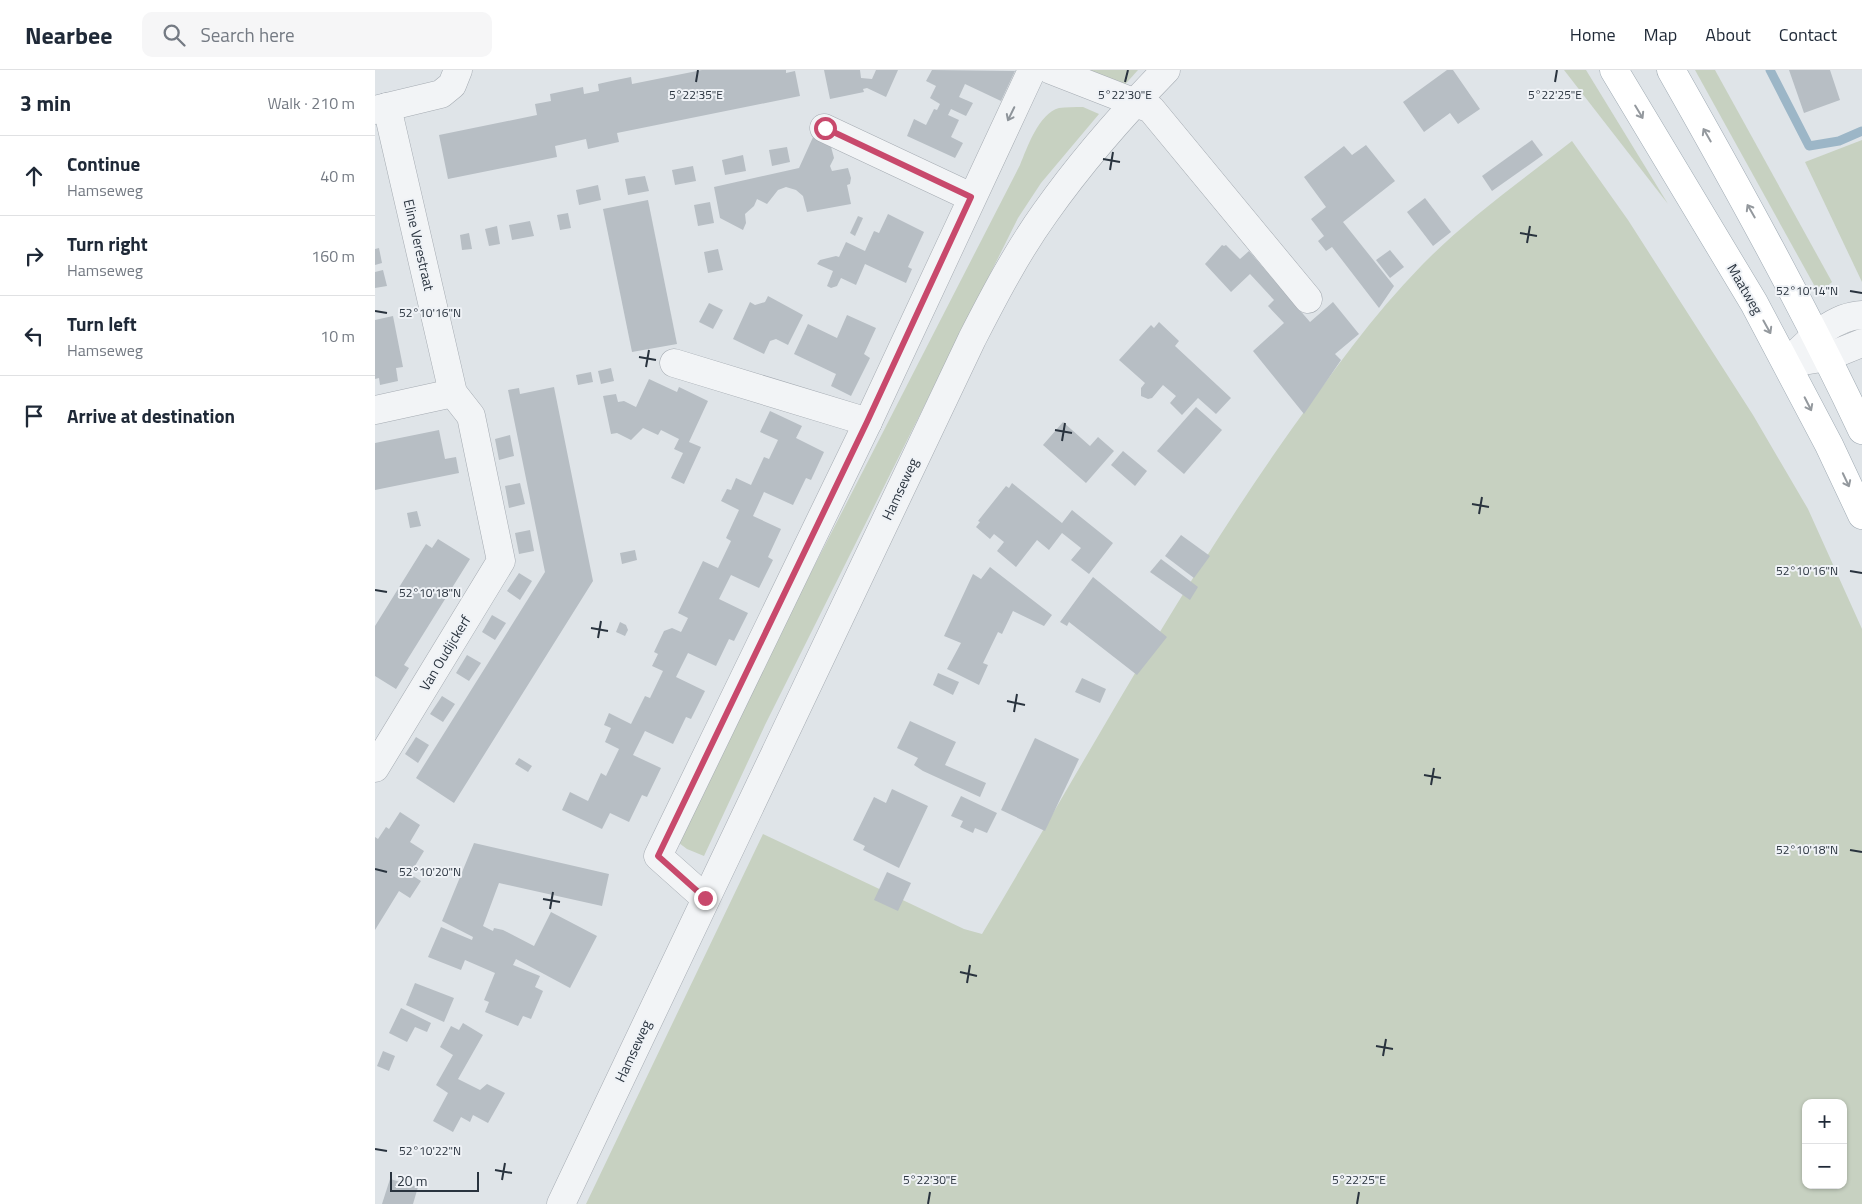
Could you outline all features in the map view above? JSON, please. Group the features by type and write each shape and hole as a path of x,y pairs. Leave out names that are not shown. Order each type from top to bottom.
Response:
{"main road":[{"name":"Maatweg","path":"1614,70 1754,303 1787,363 1862,514"},
{"path":"1671,70 1757,222 1822,346 1862,430"}],"street":[{"path":"381,109 441,94 452,85 458,70"},
{"path":"696,891 658,856 867,422 1032,70"},
{"path":"1051,70 1151,109 1308,299"},
{"name":"Hamseweg","path":"561,1204 696,891 998,288 1045,213 1095,147 1166,70"},
{"name":"Eline Verestraat","path":"381,109 453,393"},
{"path":"825,128 971,197"},
{"path":"1787,363 1822,346 1853,316 1862,315"},
{"path":"1822,346 1862,343"},
{"path":"674,363 867,422"},
{"path":"375,410 453,393"},
{"name":"Van Oudijckerf","path":"375,768 501,561 471,416 453,393"}],"green space":[{"path":"1076,70 1138,70 1120,90"},
{"path":"1564,70 1586,70 1668,204"},
{"path":"1695,70 1715,70 1832,282 1819,294"},
{"path":"1083,107 1099,114 1041,183 1018,218 765,725 704,856 687,849 675,840 684,820 1020,165 1035,132 1045,117 1052,111 1059,108"},
{"path":"1862,140 1862,282 1805,162"},
{"path":"1572,141 1628,220 1753,415 1808,509 1862,629 1862,1204 586,1204 763,834 964,929 982,934 1170,616 1249,491 1291,430 1353,345 1404,284 1439,248"}],"building":[{"path":"702,70 786,70 786,73 795,71 800,96 617,133 619,142 588,149 586,139 555,146 557,157 448,179 439,135 537,115 535,104 551,101 550,94 583,87 584,94 599,91 598,84 616,80 631,77 632,84"},
{"path":"824,70 860,70 861,78 872,79 876,70 898,70 886,97 867,88 863,89 864,92 830,99"},
{"path":"932,70 1015,71 1001,101 965,84 959,97 973,103 966,116 951,109 948,115 959,120 951,137 963,143 955,158 907,136 914,119 926,125 934,109 937,110 940,104 930,98 936,86 926,81"},
{"path":"1447,70 1453,70 1480,109 1458,124 1450,113 1424,132 1403,102"},
{"path":"1789,70 1830,70 1840,100 1804,113"},
{"path":"814,135 830,143 834,158 830,166 832,171 848,168 851,178 850,184 847,185 851,204 807,212 803,196 796,190 786,187 778,190 767,204 757,199 754,206 745,214 746,223 743,230 720,218 714,187 799,168"},
{"path":"1532,140 1543,155 1492,191 1482,176"},
{"path":"1366,145 1395,181 1343,222 1394,286 1379,308 1332,247 1326,251 1318,241 1324,236 1311,219 1326,207 1304,177 1344,146 1352,155"},
{"path":"787,147 790,162 772,166 769,150"},
{"path":"743,155 746,171 725,175 722,160"},
{"path":"693,166 696,181 675,185 672,170"},
{"path":"645,176 649,191 628,195 625,179"},
{"path":"598,185 601,200 579,205 576,190"},
{"path":"1425,198 1451,232 1433,246 1407,212"},
{"path":"648,200 677,344 632,352 603,209"},
{"path":"710,202 714,223 698,226 694,205"},
{"path":"568,213 571,228 560,230 557,215"},
{"path":"888,214 924,232 908,267 912,269 906,283 865,264 856,285 841,278 837,286 831,288 827,286 833,271 817,264 820,260 839,257 846,242 865,251 874,231 879,233"},
{"path":"858,216 863,218 855,236 850,233"},
{"path":"530,221 534,236 512,240 509,225"},
{"path":"497,226 500,244 489,246 485,229"},
{"path":"469,233 472,249 462,250 460,235"},
{"path":"1222,245 1226,245 1240,259 1249,251 1310,322 1333,302 1359,334 1335,354 1341,360 1304,414 1253,351 1284,323 1268,306 1274,300 1250,274 1231,292 1205,264"},
{"path":"379,248 382,263 375,265 375,249"},
{"path":"718,249 723,270 708,273 704,252"},
{"path":"1390,250 1404,267 1390,278 1376,260"},
{"path":"383,270 387,286 375,288 375,272"},
{"path":"768,296 803,315 788,345 776,339 770,341 764,354 733,339 750,302 755,305 765,302"},
{"path":"709,303 723,310 713,329 699,322"},
{"path":"847,315 876,328 864,354 870,358 851,396 831,386 836,374 794,354 808,324 837,338"},
{"path":"393,316 403,367 396,368 398,381 380,385 379,378 375,379 375,320"},
{"path":"1159,322 1179,341 1175,346 1231,398 1216,414 1198,398 1182,415 1170,403 1176,396 1163,385 1152,398 1148,399 1141,396 1141,388 1145,383 1119,360 1151,325 1154,328"},
{"path":"611,368 614,381 601,384 598,371"},
{"path":"591,372 593,382 578,385 576,375"},
{"path":"649,379 677,392 679,387 708,401 689,442 701,447 684,484 671,478 683,453 674,449 679,439 661,430 658,435 643,428 631,440 617,433 611,434 603,396 616,394 618,402 624,401 636,407"},
{"path":"554,387 593,581 454,803 416,778 545,572 508,390 519,388 520,394"},
{"path":"1196,407 1222,430 1184,474 1157,451"},
{"path":"770,411 802,426 796,438 824,452 811,480 806,478 793,505 764,492 753,516 781,529 768,557 773,560 759,588 731,575 719,599 748,613 734,641 729,639 716,666 688,653 676,677 705,691 691,719 686,717 673,744 645,731 633,755 661,768 647,797 642,795 629,822 610,813 602,829 562,810 570,792 588,801 601,773 606,776 619,749 605,742 611,728 604,725 609,713 631,724 645,696 650,698 663,671 652,666 658,654 654,652 664,631 672,628 681,632 688,618 678,613 703,561 718,568 731,541 726,538 739,510 721,501 727,489 731,490 736,478 751,485 764,457 769,459 778,440 760,432"},
{"path":"1063,422 1090,446 1098,437 1114,451 1086,483 1043,445"},
{"path":"439,430 445,459 456,457 459,473 375,490 375,443"},
{"path":"510,435 514,456 499,460 495,439"},
{"path":"1123,451 1147,471 1135,486 1111,465"},
{"path":"520,483 525,504 509,508 505,486"},
{"path":"1012,483 1062,523 1072,510 1113,543 1089,574 1071,560 1081,548 1062,533 1049,550 1037,540 1016,567 997,551 1004,542 994,534 990,539 976,527 980,522 978,521 1006,486 1009,488"},
{"path":"417,511 421,526 410,528 407,513"},
{"path":"530,530 534,551 519,554 515,533"},
{"path":"1181,535 1210,556 1194,578 1165,556"},
{"path":"438,539 470,559 404,665 409,668 396,689 375,676 375,626 426,544 432,548"},
{"path":"635,550 637,560 622,564 620,553"},
{"path":"1161,559 1198,587 1190,600 1150,572"},
{"path":"990,567 1052,615 1044,626 1013,611 1002,634 998,632 983,663 988,665 979,685 947,669 961,643 944,636 973,574 981,579"},
{"path":"519,573 532,581 520,600 507,591"},
{"path":"1093,577 1167,637 1137,675 1069,622 1067,626 1060,622"},
{"path":"492,615 506,623 495,640 482,632"},
{"path":"620,622 626,625 628,630 625,636 616,632"},
{"path":"467,655 481,663 469,681 456,673"},
{"path":"938,673 959,682 953,695 933,685"},
{"path":"1082,678 1106,689 1100,703 1075,692"},
{"path":"442,696 455,704 443,722 430,714"},
{"path":"910,721 956,742 945,765 986,783 980,797 923,771 914,765 918,758 897,748"},
{"path":"416,737 429,745 418,763 405,754"},
{"path":"1035,738 1079,759 1045,831 1001,810"},
{"path":"519,758 532,766 528,772 515,764"},
{"path":"892,789 928,806 899,868 863,850 865,846 853,840 874,797 886,803"},
{"path":"961,796 997,813 987,833 975,828 973,833 960,827 963,821 951,816"},
{"path":"400,812 420,825 410,842 424,851 410,874 421,881 410,898 399,891 375,930 375,837 378,839 386,827 389,829"},
{"path":"474,843 609,874 602,906 499,883 483,926 493,931 494,928 503,930 534,946 551,912 597,936 570,988 516,959 513,965 540,976 535,987 543,991 531,1019 523,1016 518,1026 485,1012 489,1002 484,1000 495,973 465,960 461,970 428,957 441,927 472,940 473,937 442,921"},
{"path":"887,872 911,883 898,911 874,900"},
{"path":"415,983 454,998 444,1022 406,1005"},
{"path":"401,1008 431,1023 427,1032 415,1027 407,1042 389,1033"},
{"path":"463,1023 483,1035 458,1079 480,1090 487,1084 505,1093 488,1123 473,1115 470,1122 461,1117 453,1132 433,1121 448,1093 436,1085 453,1055 440,1047 451,1026 459,1030"},
{"path":"383,1051 395,1056 389,1071 377,1066"},
{"path":"390,1179 418,1187 413,1204 382,1204"}],"waterway":[{"path":"1770,70 1809,146 1839,141 1862,131"}],"route":[{"path":"705,898 687,884 658,856 867,422 971,197 825,128"}]}
